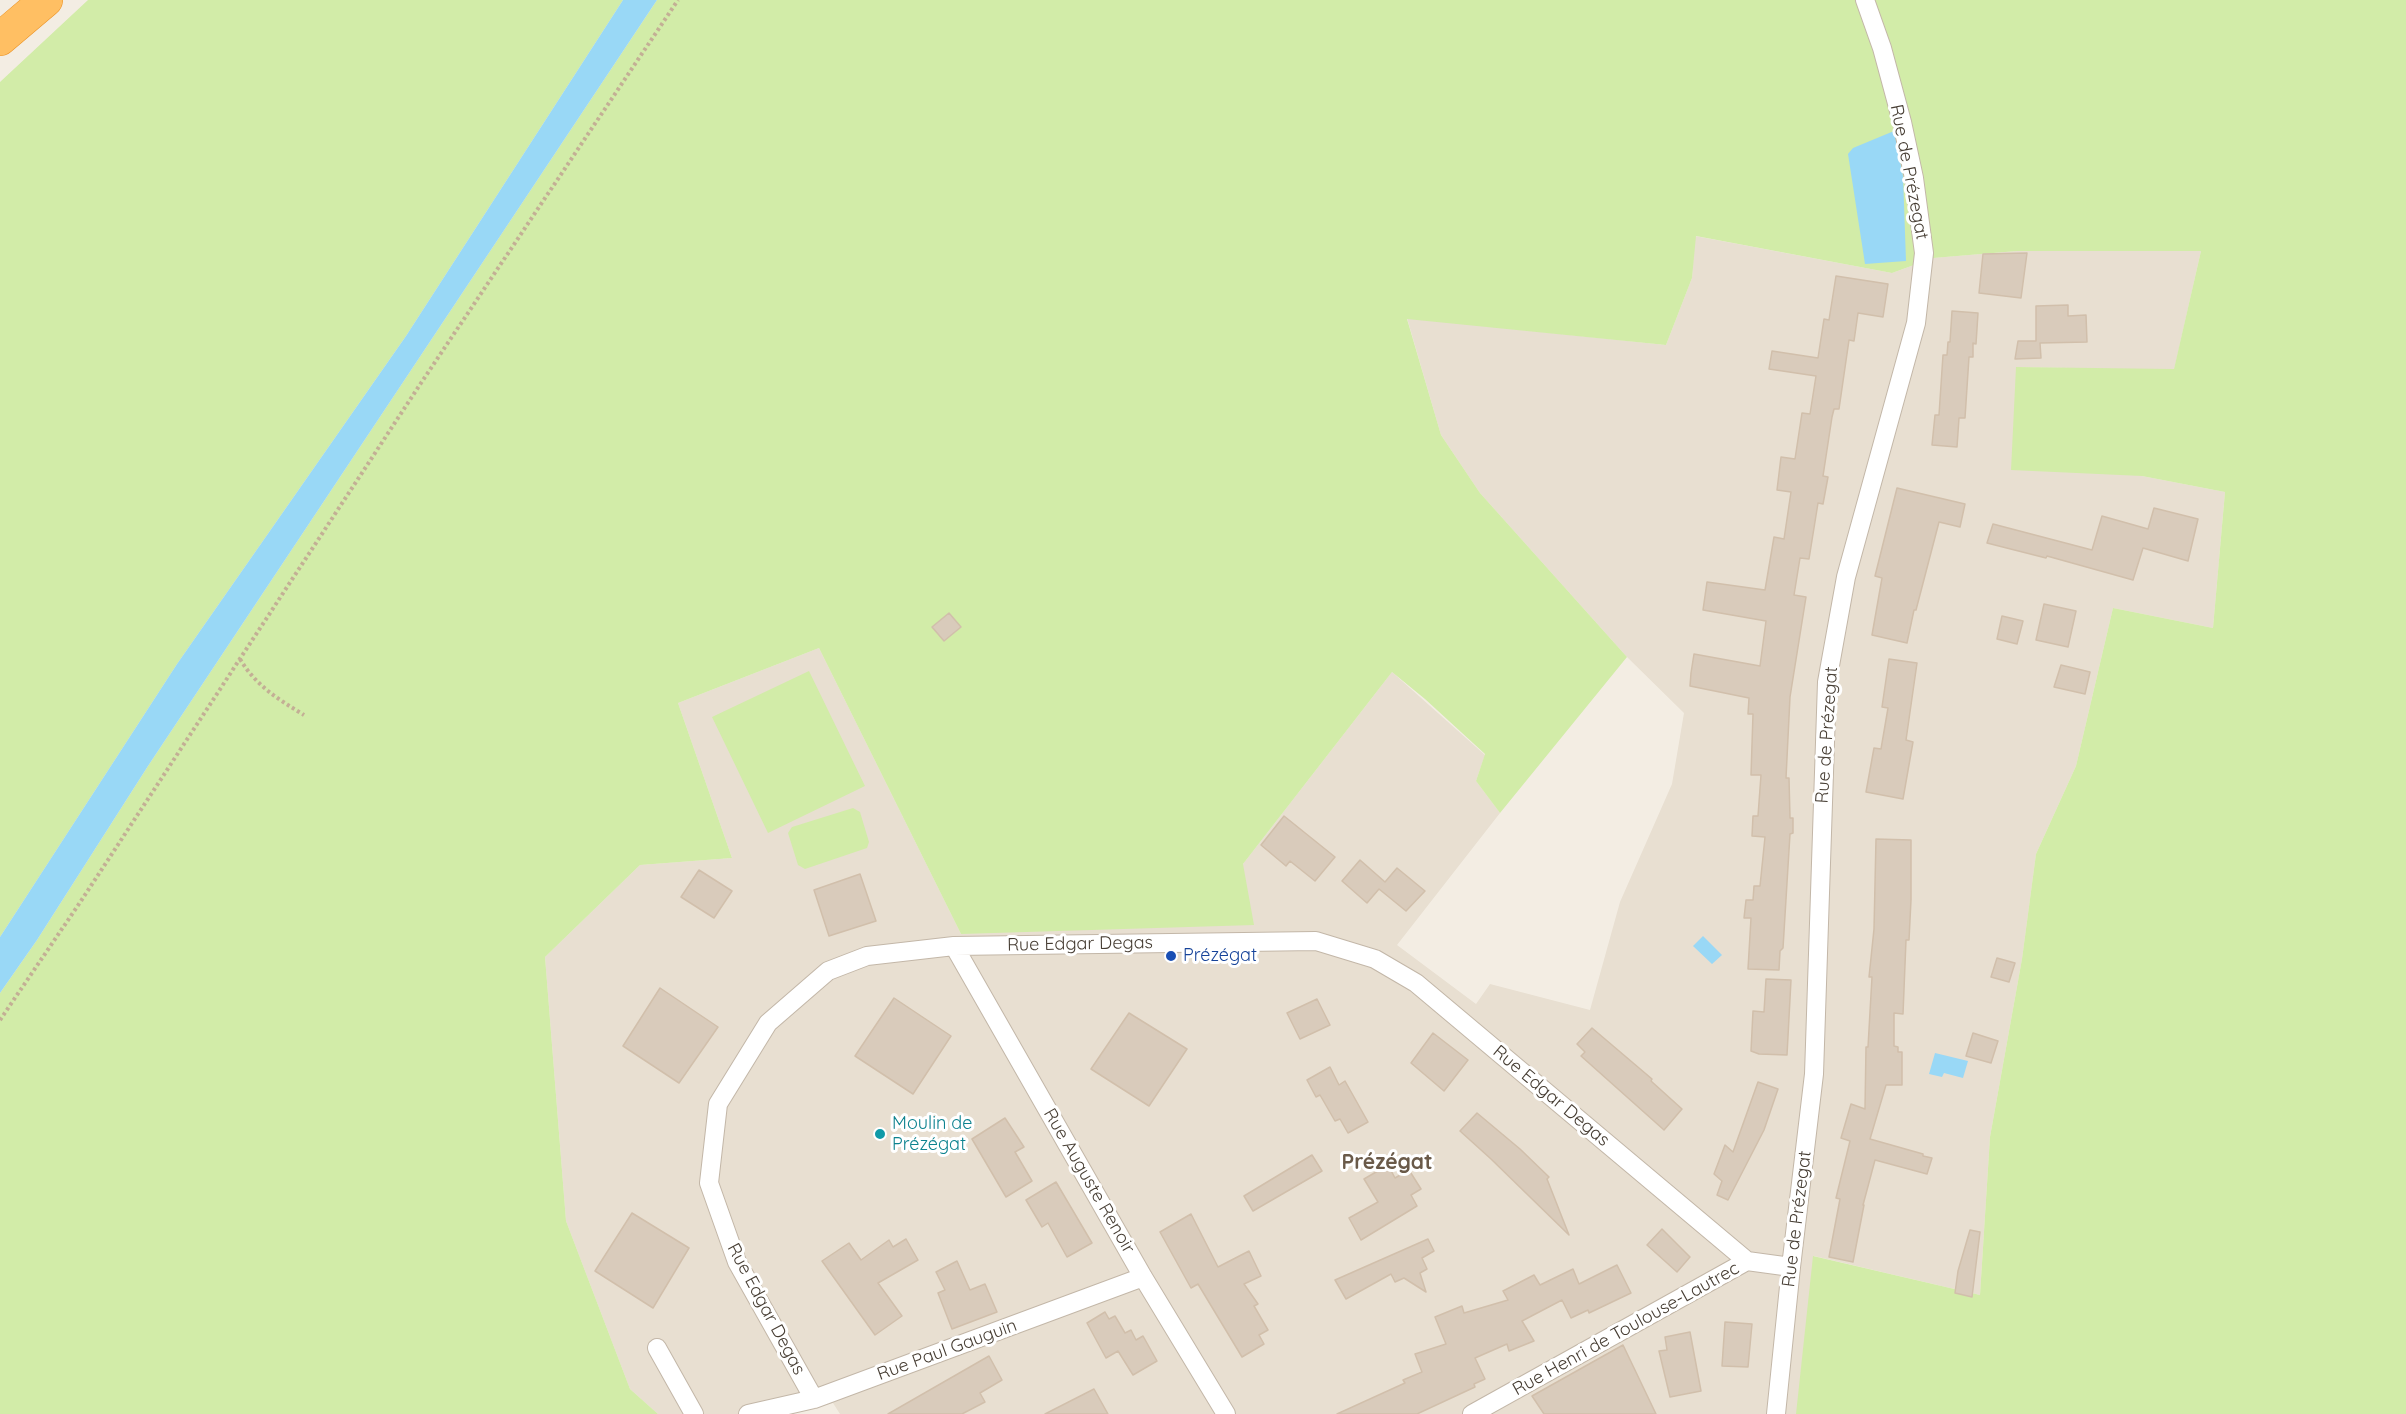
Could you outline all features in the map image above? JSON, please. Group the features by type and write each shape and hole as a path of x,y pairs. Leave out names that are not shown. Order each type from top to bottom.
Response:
{"highway":[{"path":"0,39 46,0"}],"street":[{"name":"Rue de Prézegat","path":"1776,1414 1814,1074 1827,682 1846,577 1916,323 1924,252 1914,178 1902,122 1882,48 1865,0"},
{"name":"Rue Edgar Degas","path":"814,1399 737,1262 709,1184 718,1104 768,1023 828,971 867,956 954,946 1316,941 1375,959 1416,983 1747,1261"},
{"name":"Rue Auguste Renoir","path":"954,946 1143,1277 1226,1414"},
{"path":"1747,1261 1791,1267"},
{"name":"Rue Henri de Toulouse-Lautrec","path":"1472,1414 1747,1261"},
{"name":"Rue Paul Gauguin","path":"748,1414 814,1399 1143,1277"},
{"path":"657,1348 694,1414"}],"path":[{"path":"0,1020 81,901 421,383 678,0"},
{"path":"240,659 250,676 270,694 304,715"}],"shaded area":[{"path":"1695,236 1892,273 1933,258 2017,251 2201,251 2174,370 2016,367 2142,476 2225,492 2213,628 2113,608 2076,766 2036,854 2022,959 1990,1137 1980,1295 1814,1256 1797,1414 840,1414 833,1403 790,1414 658,1414 630,1389 566,1221 545,957 640,865 732,858 678,703 819,648 961,934 1243,864 1392,672 1485,755 1476,781 1500,813 1397,945 1476,1004 1490,984 1590,1010 1620,902 1672,784 1684,713 1627,657 1480,493 1441,435 1407,318 1666,345 1692,278"}],"green space":[{"path":"88,0 623,0 406,336 177,664 0,937 0,82"},
{"path":"657,0 2406,0 2406,1414 1796,1414 1813,1256 1980,1295 1990,1137 2022,959 2036,854 2076,766 2113,608 2213,628 2225,492 2142,476 2011,470 2016,367 2174,369 2201,251 2017,251 1933,258 1892,273 1696,236 1692,278 1666,345 1407,319 1441,435 1480,493 1627,657 1500,813 1476,781 1485,754 1392,672 1243,864 1254,925 961,934 819,648 678,703 732,858 640,865 545,957 566,1221 630,1389 658,1414 0,1414 0,993 37,940 148,766"},
{"path":"809,671 865,786 768,833 712,717"},
{"path":"853,808 860,812 869,842 867,848 805,869 798,865 788,833 792,827"}],"water":[{"path":"623,0 657,0 148,766 37,940 0,993 0,937 177,664 406,336"},
{"path":"1894,131 1903,176 1906,261 1865,264 1848,154 1853,148"},
{"path":"1703,936 1722,955 1712,964 1693,946"},
{"path":"1935,1053 1968,1061 1963,1078 1944,1073 1942,1077 1929,1074"}],"building":[{"path":"2027,253 2021,298 1979,293 1983,254"},
{"path":"1836,276 1888,284 1883,317 1858,313 1854,341 1849,340 1839,409 1834,409 1832,417 1823,476 1828,477 1823,504 1818,503 1809,559 1800,558 1794,595 1806,597 1790,697 1786,778 1789,778 1790,818 1793,818 1793,833 1790,834 1783,948 1780,951 1779,970 1748,969 1751,918 1744,918 1746,900 1753,900 1754,886 1760,886 1765,837 1752,836 1753,816 1758,816 1761,775 1751,775 1753,714 1748,714 1749,698 1690,686 1691,673 1694,654 1760,666 1766,621 1703,610 1707,582 1765,590 1774,537 1784,539 1791,492 1777,490 1781,457 1795,459 1802,413 1810,414 1816,376 1769,369 1772,351 1818,358 1824,319 1829,320"},
{"path":"2068,305 2068,316 2086,315 2087,342 2040,343 2041,358 2015,359 2018,341 2036,341 2036,306"},
{"path":"1952,311 1978,313 1976,344 1973,343 1973,357 1969,357 1965,418 1959,418 1957,447 1932,445 1935,415 1939,415 1943,355 1947,355 1948,342 1950,342"},
{"path":"1897,488 1965,504 1960,527 1939,522 1907,643 1872,635 1882,578 1875,576"},
{"path":"2154,508 2198,519 2188,561 2143,548 2133,580 2047,556 2046,558 1987,543 1993,524 2092,550 2102,516 2148,529"},
{"path":"2044,604 2076,611 2068,647 2036,640"},
{"path":"949,613 961,627 944,641 932,627"},
{"path":"2002,616 2023,621 2017,644 1997,639"},
{"path":"1889,659 1917,663 1906,740 1913,742 1903,799 1866,792 1874,748 1881,749 1888,708 1882,707"},
{"path":"2061,665 2090,672 2085,694 2054,687"},
{"path":"1284,816 1335,857 1315,881 1290,861 1286,866 1261,845"},
{"path":"1876,839 1911,840 1911,900 1909,940 1906,940 1903,1014 1894,1013 1894,1046 1898,1047 1898,1052 1902,1052 1902,1085 1886,1085 1870,1139 1932,1158 1927,1174 1875,1160 1863,1205 1853,1262 1829,1257 1840,1199 1836,1198 1850,1141 1841,1138 1851,1104 1865,1109"},
{"path":"1360,860 1385,882 1397,868 1425,891 1406,911 1379,889 1367,903 1342,881"},
{"path":"699,870 732,891 714,918 681,897"},
{"path":"860,874 876,921 829,936 814,890"},
{"path":"1997,958 2015,963 2009,982 1991,977"},
{"path":"1766,979 1791,980 1787,1055 1759,1054 1751,1051 1753,1011 1764,1012"},
{"path":"660,988 718,1027 679,1083 623,1046"},
{"path":"894,998 951,1036 913,1094 855,1056"},
{"path":"1317,999 1330,1025 1300,1039 1287,1013"},
{"path":"1129,1013 1187,1049 1149,1106 1091,1069"},
{"path":"1592,1028 1652,1079 1651,1081 1682,1109 1664,1130 1581,1056 1585,1052 1577,1044"},
{"path":"1433,1033 1468,1060 1444,1091 1411,1063"},
{"path":"1973,1033 1998,1041 1991,1063 1966,1056"},
{"path":"1330,1067 1339,1085 1345,1081 1368,1122 1348,1133 1340,1119 1335,1121 1320,1095 1316,1097 1307,1080"},
{"path":"1758,1082 1778,1089 1764,1130 1728,1200 1717,1195 1722,1181 1714,1174 1725,1145 1733,1152"},
{"path":"1477,1113 1549,1177 1547,1179 1569,1235 1460,1131"},
{"path":"1005,1118 1024,1147 1015,1152 1032,1181 1006,1197 972,1139"},
{"path":"1312,1155 1322,1171 1253,1211 1244,1196"},
{"path":"1388,1165 1395,1178 1409,1170 1421,1189 1411,1195 1417,1206 1361,1240 1349,1218 1378,1202 1364,1179"},
{"path":"1056,1182 1092,1243 1067,1257 1048,1223 1042,1227 1026,1200"},
{"path":"632,1213 689,1248 653,1308 595,1271"},
{"path":"1191,1214 1218,1267 1249,1251 1261,1276 1244,1284 1258,1304 1254,1306 1268,1330 1259,1335 1264,1344 1242,1357 1198,1284 1191,1288 1160,1232"},
{"path":"1662,1229 1690,1257 1677,1272 1647,1245"},
{"path":"1970,1230 1980,1232 1972,1297 1955,1293 1958,1271"},
{"path":"906,1239 918,1260 878,1283 902,1316 875,1335 822,1261 849,1243 861,1260 889,1240 893,1247"},
{"path":"1428,1239 1434,1251 1422,1258 1427,1269 1420,1273 1426,1292 1404,1278 1395,1282 1391,1274 1346,1299 1335,1280"},
{"path":"957,1261 970,1290 985,1284 997,1312 952,1329 938,1293 945,1290 936,1272"},
{"path":"1617,1265 1631,1293 1589,1313 1588,1310 1571,1318 1562,1300 1522,1321 1534,1341 1509,1351 1507,1344 1475,1358 1485,1379 1474,1384 1475,1387 1417,1414 1337,1414 1405,1383 1403,1380 1422,1372 1415,1354 1446,1344 1435,1317 1462,1306 1464,1313 1508,1300 1503,1291 1534,1275 1540,1285 1573,1269 1579,1284"},
{"path":"1105,1312 1109,1319 1115,1316 1125,1333 1131,1330 1136,1340 1143,1336 1157,1361 1133,1375 1118,1351 1106,1358 1087,1323"},
{"path":"1725,1322 1752,1324 1748,1367 1722,1366"},
{"path":"1690,1332 1701,1391 1670,1397 1659,1351 1667,1350 1665,1337"},
{"path":"1623,1345 1656,1414 1544,1414 1532,1396"},
{"path":"989,1356 1002,1380 980,1393 985,1402 962,1414 888,1414"},
{"path":"1094,1389 1108,1414 1045,1414"}],"place":[{"name":"Prézégat","path":"1171,956"},
{"name":"Moulin de Prézégat","path":"880,1134"}],"district":[{"name":"Prézégat","path":"1387,1163"}]}
